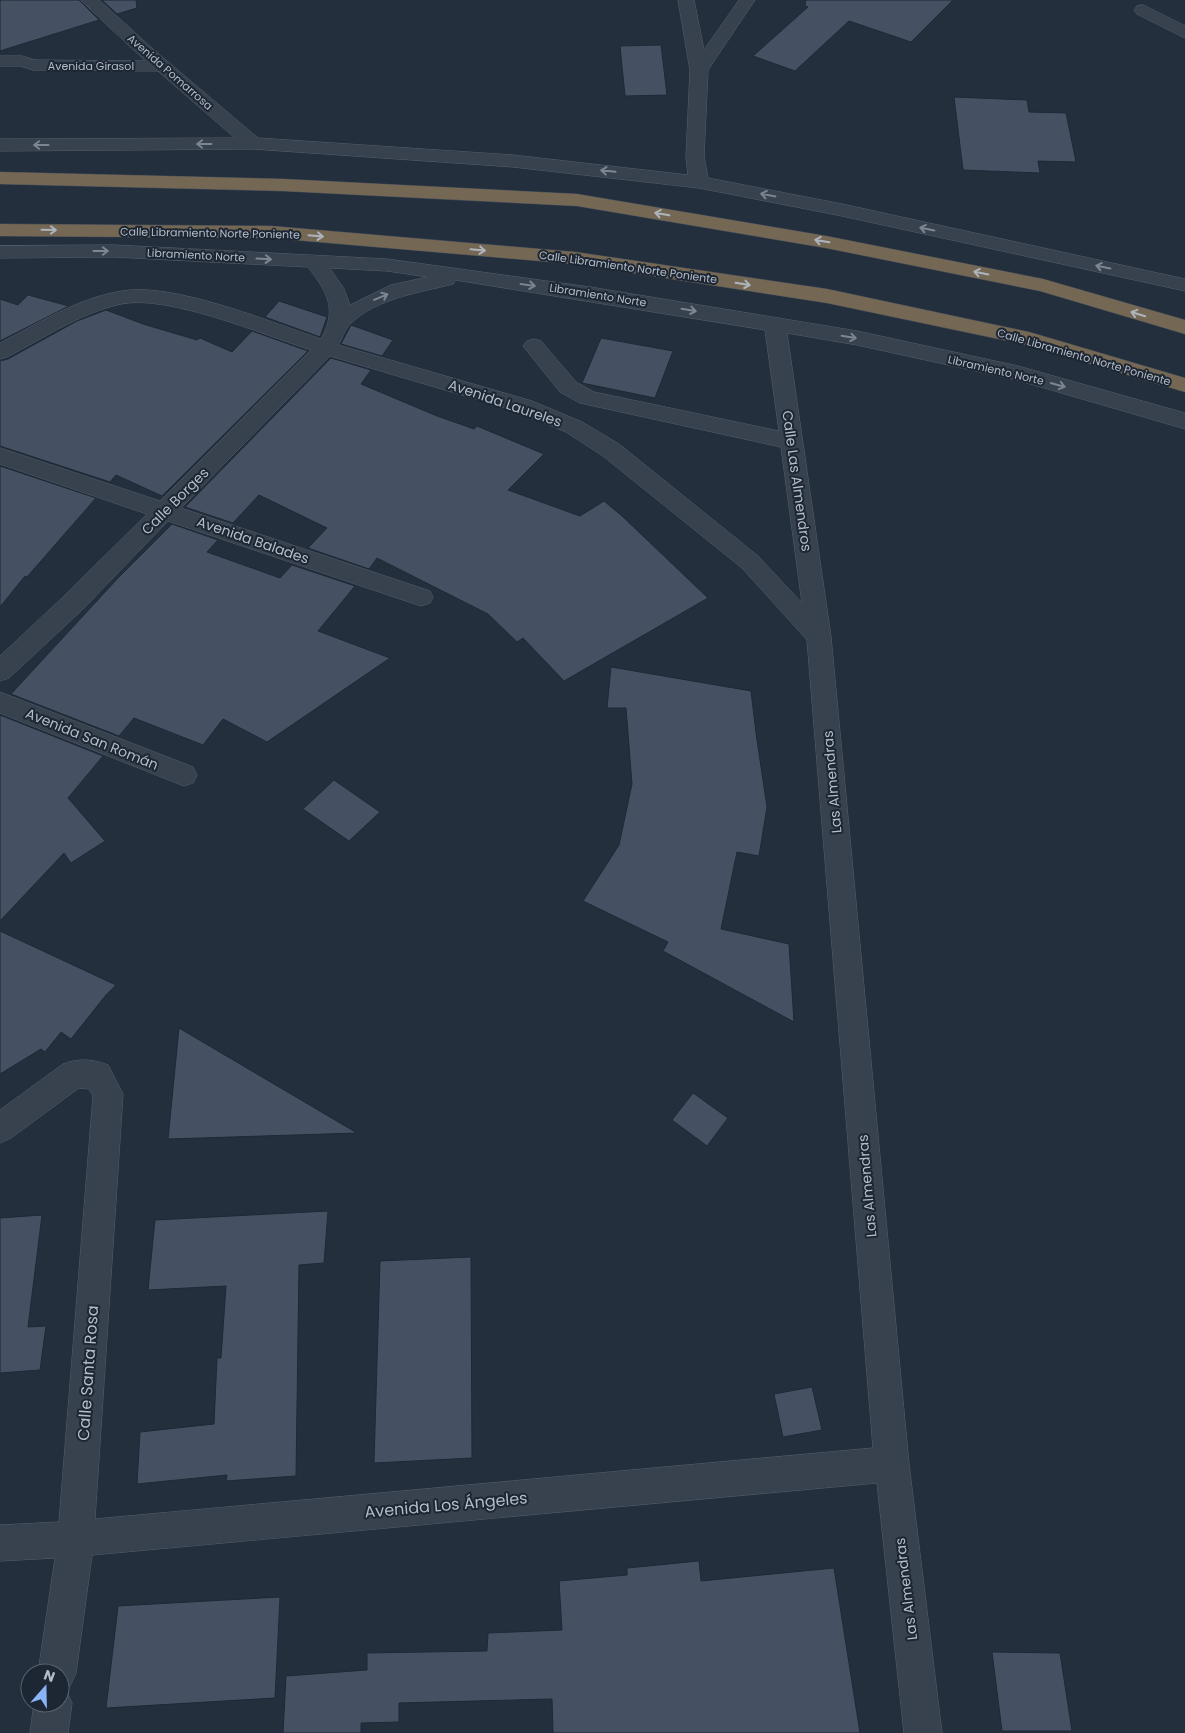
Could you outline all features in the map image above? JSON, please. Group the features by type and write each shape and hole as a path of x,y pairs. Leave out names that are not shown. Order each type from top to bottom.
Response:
{"highway":[{"path":"0,178 283,185 577,200 826,242 1044,285 1185,327"},
{"name":"Calle Libramiento Norte Poniente","path":"0,230 271,232 576,258 827,296 1029,339 1185,385"}],"street":[{"name":"Avenida Pomarrosa","path":"90,0 148,54 252,143"},
{"path":"686,0 699,70 695,157 699,182"},
{"path":"699,70 747,0"},
{"path":"1143,10 1185,33"},
{"name":"Avenida Girasol","path":"22,61 33,54 148,54"},
{"name":"Avenida Girasol","path":"0,61 22,61 33,65 162,66"},
{"path":"0,145 252,143 513,161 699,182 852,212 1185,285"},
{"name":"Libramiento Norte","path":"0,252 114,251 387,265 463,275 856,338 1018,373 1185,422"},
{"path":"314,261 333,287 340,304 340,322"},
{"name":"Calle Borges","path":"0,672 166,511 326,348 340,322 366,304 398,290 463,275"},
{"name":"Avenida Laureles","path":"0,352 80,310 123,297 162,298 201,307 326,348 524,406 574,427 612,450 750,562 819,637"},
{"name":"Calle Las Almendros","path":"775,324 819,637"},
{"path":"534,346 568,387 588,398 791,441"},
{"name":"Avenida Balades","path":"0,456 420,597"},
{"name":"Las Almendras","path":"819,637 892,1464 923,1733"},
{"name":"Avenida San Román","path":"0,702 184,775"},
{"name":"Calle Santa Rosa","path":"0,1128 74,1074 97,1075 108,1094 76,1539 58,1663"},
{"name":"Avenida Los Ángeles","path":"0,1543 76,1539 892,1464"},
{"path":"48,1733 51,1713"}],"building":[{"path":"0,0 79,0 99,20 0,51"},
{"path":"102,0 136,0 137,8 117,14"},
{"path":"806,0 953,0 911,42 849,21 795,71 753,56 808,7 805,6"},
{"path":"661,45 667,95 625,96 620,46"},
{"path":"954,97 1027,100 1029,112 1066,113 1076,162 1038,161 1040,173 963,170"},
{"path":"28,295 69,306 0,341 0,299 18,305"},
{"path":"279,301 327,317 320,337 265,317"},
{"path":"106,310 143,324 197,340 200,338 232,352 252,331 308,351 162,496 116,475 110,482 0,446 0,361 8,359 77,321"},
{"path":"351,325 393,340 382,356 341,344"},
{"path":"601,338 673,351 655,398 582,383"},
{"path":"331,358 371,370 361,384 437,416 474,429 477,426 544,454 508,490 580,516 604,501 708,598 564,681 523,638 517,642 488,614 377,558 369,569 308,548 327,528 259,495 233,523 185,507"},
{"path":"0,466 96,498 27,577 25,576 0,607"},
{"path":"172,524 218,540 207,552 280,578 292,565 355,586 318,631 390,658 267,742 223,719 203,745 134,718 119,736 11,694 118,578"},
{"path":"611,667 751,691 767,807 759,856 737,852 721,929 789,944 794,1022 663,951 668,942 583,901 619,845 632,784 626,708 607,708"},
{"path":"0,715 103,756 68,798 105,841 71,863 64,853 0,921"},
{"path":"334,780 380,812 349,841 303,809"},
{"path":"0,931 116,985 71,1039 61,1032 45,1052 41,1049 0,1074"},
{"path":"179,1028 357,1133 168,1139"},
{"path":"693,1093 728,1118 707,1146 672,1120"},
{"path":"328,1211 324,1263 299,1265 296,1476 226,1481 227,1475 137,1484 140,1432 214,1424 217,1358 221,1358 226,1286 148,1290 155,1220"},
{"path":"42,1215 28,1327 46,1326 40,1370 0,1373 0,1218"},
{"path":"471,1257 472,1458 374,1463 380,1261"},
{"path":"812,1387 822,1430 783,1437 774,1394"},
{"path":"699,1561 701,1581 834,1568 860,1733 553,1733 552,1699 399,1703 399,1722 361,1723 361,1733 283,1733 286,1676 367,1670 367,1653 487,1651 488,1633 562,1630 559,1581 627,1575 627,1568"},
{"path":"280,1597 275,1698 106,1708 118,1606"},
{"path":"992,1652 1060,1653 1072,1731 1002,1731"}]}
